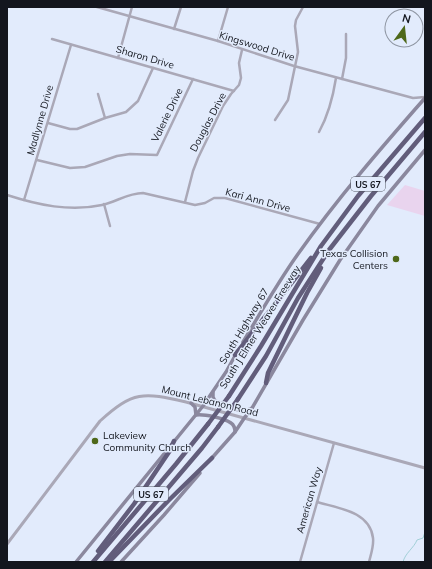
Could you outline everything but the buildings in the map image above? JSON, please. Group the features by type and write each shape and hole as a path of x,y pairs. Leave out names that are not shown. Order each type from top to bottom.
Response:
{"highway":[{"name":"South J Elmer Weaver Freeway","path":"93,562 176,464 229,396 262,346 315,254 358,196 425,118"},
{"name":"South J Elmer Weaver Freeway","path":"105,562 202,448 218,427 266,356 298,298 329,250 371,196 425,132"},
{"path":"266,384 268,373 329,250"},
{"path":"235,355 307,262 315,254"},
{"path":"89,562 127,514 169,452 174,441"},
{"path":"110,562 168,501 212,458"}],"main road":[{"name":"South Highway 67","path":"76,562 203,406 288,269 320,224 425,98"},
{"path":"121,562 164,515 235,432 252,408 303,320 361,229 425,150"},
{"path":"213,391 215,401 243,412 252,408"},
{"path":"191,403 195,407 196,415 207,415 231,422 234,426 235,432"}],"street":[{"name":"Kingswood Drive","path":"97,7 218,41 242,50 336,78 413,98 425,98"},
{"path":"118,58 132,7"},
{"path":"174,29 181,7"},
{"path":"218,41 228,7"},
{"path":"275,120 288,100 298,52 295,26 296,20 303,7"},
{"path":"342,79 346,58 346,34"},
{"name":"Sharon Drive","path":"52,39 234,91"},
{"name":"Madlynne Drive","path":"24,200 48,123 70,44"},
{"name":"Douglas Drive","path":"185,202 198,158 223,106 239,85 239,63 242,50"},
{"path":"48,123 70,129 77,129 105,118 126,112 138,101 153,68"},
{"path":"319,132 330,110 336,78"},
{"name":"Valerie Drive","path":"37,160 70,168 85,168 117,156 130,154 157,154 193,79"},
{"path":"98,94 105,118"},
{"path":"413,98 418,106"},
{"name":"Kari Ann Drive","path":"7,195 24,200 66,208 92,207 136,193 143,193 199,205 214,198 225,198 320,224"},
{"path":"104,204 110,226"},
{"name":"Mount Lebanon Road","path":"7,544 100,421 115,407 128,399 141,396 156,396 203,406 425,468"},
{"name":"American Way","path":"300,562 334,443"},
{"path":"317,502 352,512 365,520 374,537 370,562"}],"shaded area":[{"path":"405,185 425,191 425,216 387,205"}],"waterway":[{"path":"403,562 417,540 423,538 425,532"}],"place":[{"name":"Texas Collision Centers","path":"396,259"},
{"name":"Lakeview Community Church","path":"95,441"}]}
